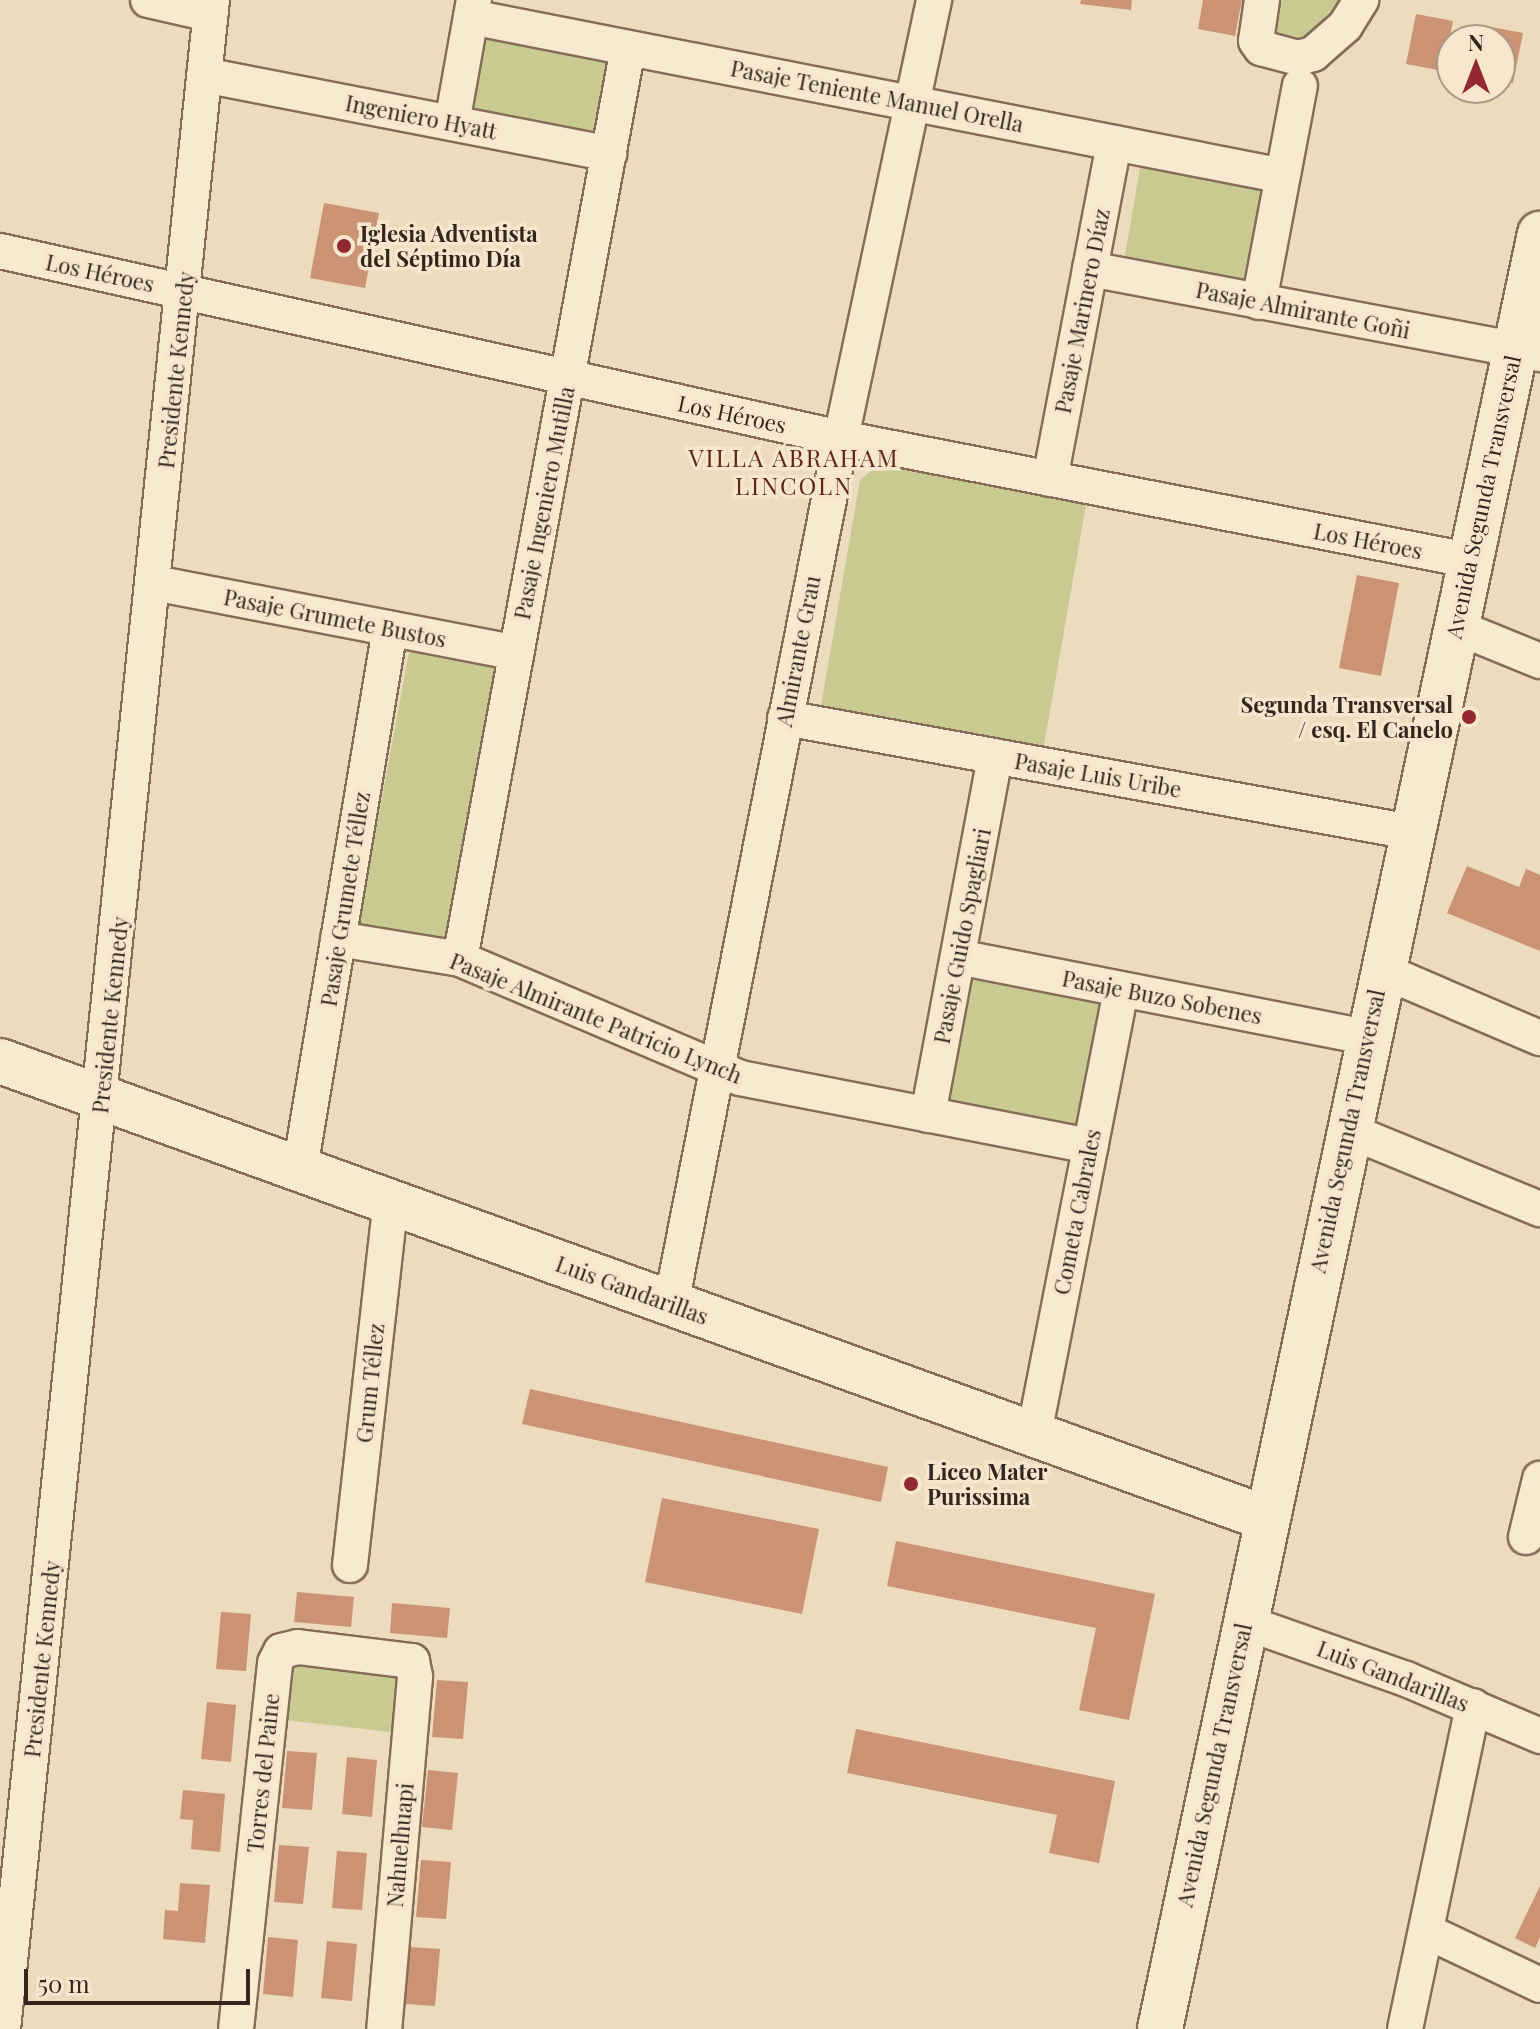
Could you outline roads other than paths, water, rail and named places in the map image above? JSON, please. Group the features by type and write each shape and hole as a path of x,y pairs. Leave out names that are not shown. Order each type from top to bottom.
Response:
{"main road":[{"name":"Avenida Segunda Transversal","path":"1160,2029 1468,560 1528,352 1540,234"},
{"name":"Luis Gandarillas","path":"0,1061 1265,1518"}],"street":[{"path":"148,0 211,7"},
{"name":"Almirante Grau","path":"671,1304 841,438 934,0"},
{"path":"1262,0 1258,45 1298,58 1313,54 1345,26 1361,0"},
{"name":"Presidente Kennedy","path":"3,2029 184,291 219,78 211,7"},
{"path":"452,123 473,8"},
{"name":"Pasaje Teniente Manuel Orella","path":"473,8 628,48 1283,176"},
{"name":"Pasaje Ingeniero Mutilla","path":"460,959 628,48"},
{"name":"Ingeniero Hyatt","path":"219,78 609,154"},
{"path":"1259,302 1300,86"},
{"name":"Pasaje Marinero Díaz","path":"1050,479 1114,143"},
{"name":"Los Héroes","path":"0,251 841,438 1468,560"},
{"name":"Pasaje Almirante Goñi","path":"1090,269 1528,352"},
{"name":"Pasaje Grumete Bustos","path":"154,583 516,653"},
{"path":"1454,626 1540,661"},
{"name":"Pasaje Grumete Téllez","path":"300,1169 390,628"},
{"name":"Pasaje Luis Uribe","path":"785,718 1411,832"},
{"name":"Pasaje Guido Spagliari","path":"928,1115 995,756"},
{"name":"Pasaje Almirante Patricio Lynch","path":"338,939 460,959 717,1069 766,1085 1090,1146"},
{"name":"Pasaje Buzo Sobenes","path":"958,957 1367,1037"},
{"path":"1381,970 1540,1038"},
{"name":"Cometa Cabrales","path":"1034,1434 1121,989"},
{"path":"1347,1130 1540,1209"},
{"name":"Grum Téllez","path":"350,1565 391,1202"},
{"path":"1526,1537 1539,1489"},
{"name":"Luis Gandarillas","path":"1244,1622 1473,1706 1540,1736"},
{"name":"Torres del Paine","path":"236,2029 275,1663 281,1651 298,1647 412,1661"},
{"name":"Nahuelhuapi","path":"384,2029 415,1677 412,1661"},
{"path":"1405,2029 1473,1706"},
{"path":"1426,1931 1540,1985"}],"place":[{"name":"Iglesia Adventista del Séptimo Día","path":"344,246"},
{"name":"Segunda Transversal / esq. El Canelo","path":"1469,717"},
{"name":"Liceo Mater Purissima","path":"911,1484"}],"district":[{"name":"VILLA ABRAHAM LINCOLN","path":"794,472"}]}
